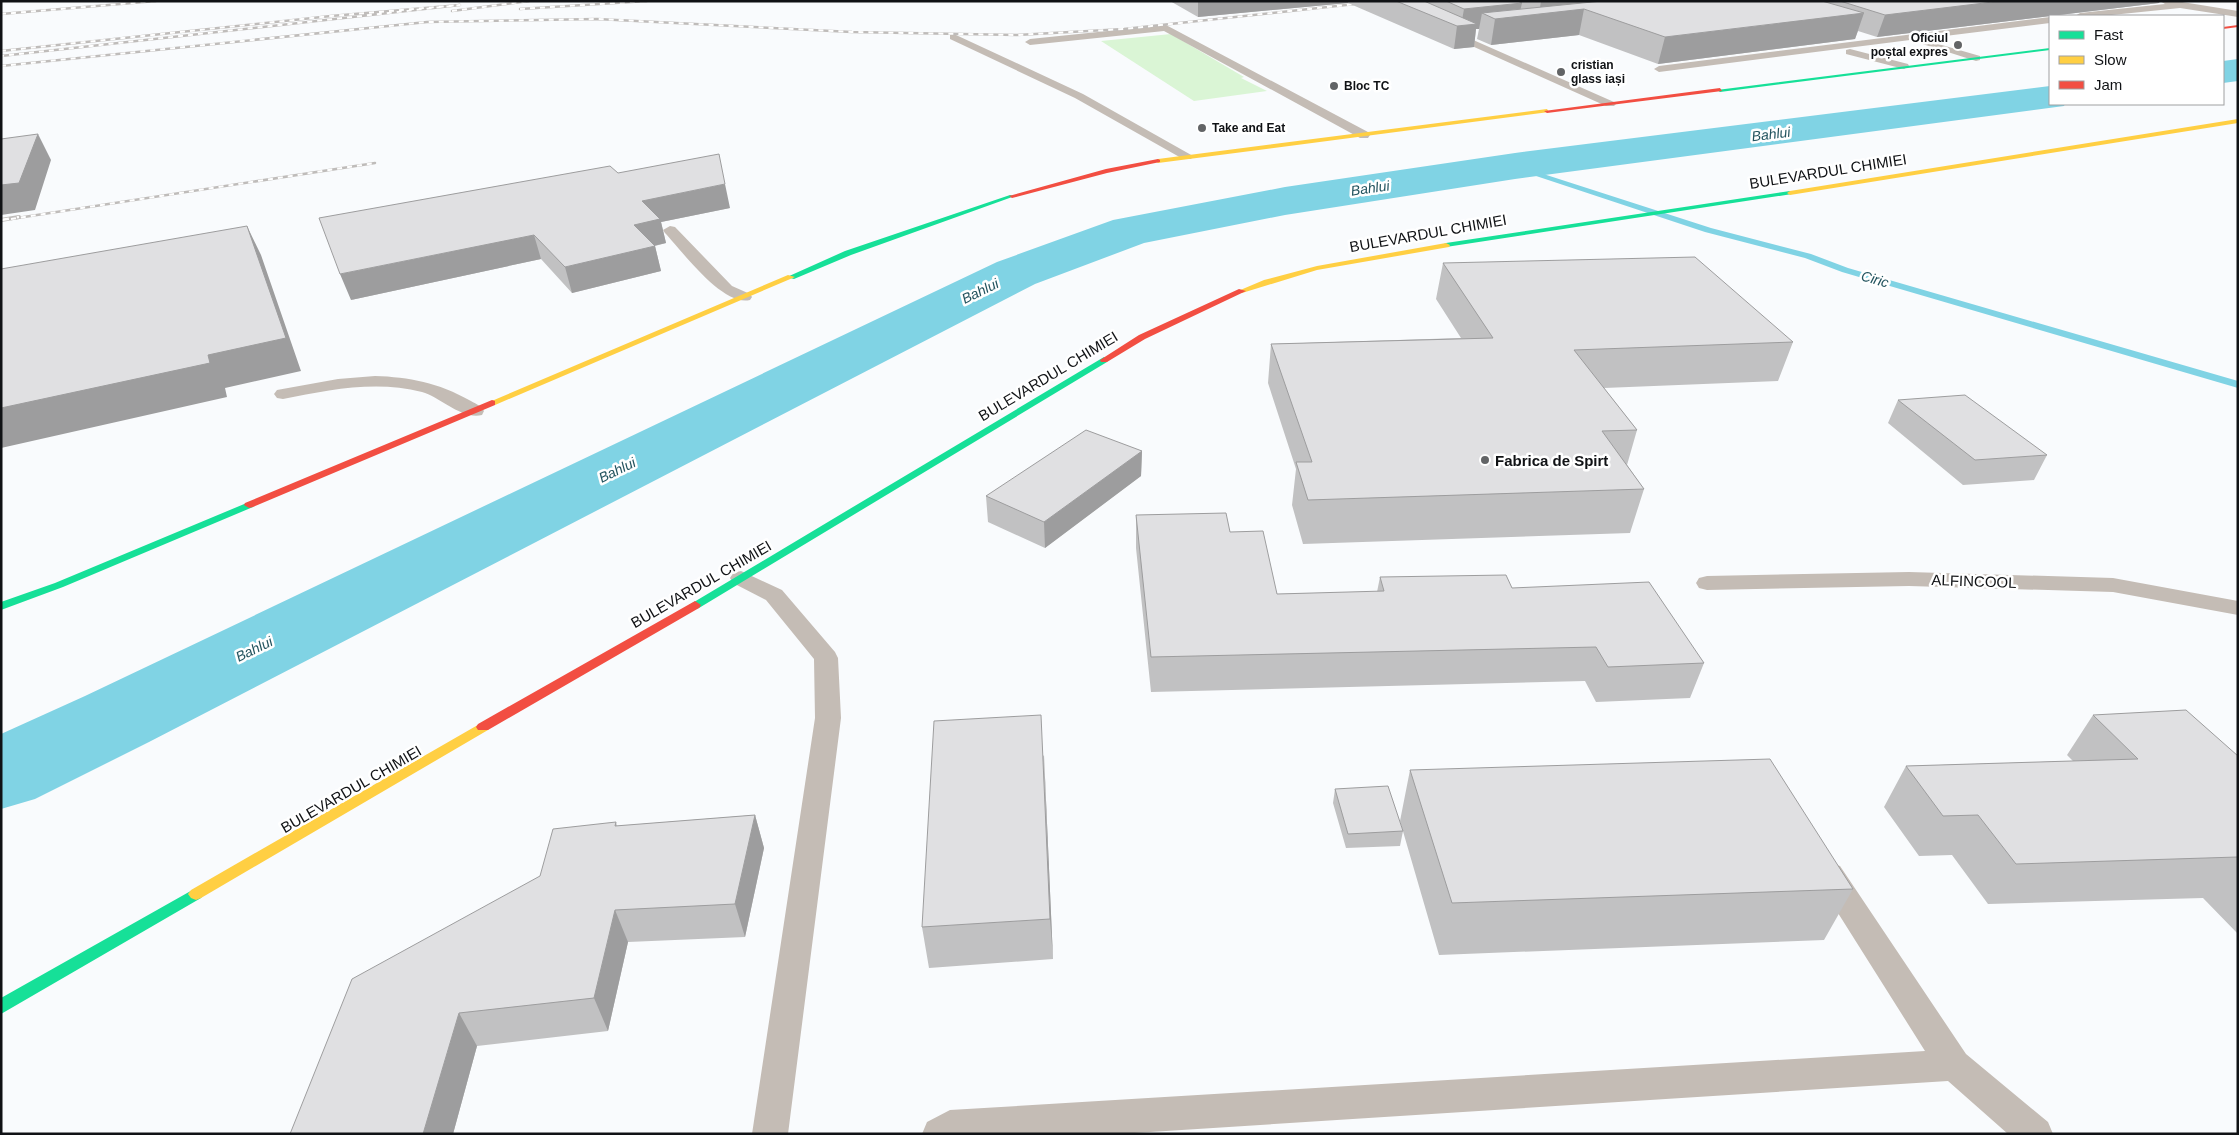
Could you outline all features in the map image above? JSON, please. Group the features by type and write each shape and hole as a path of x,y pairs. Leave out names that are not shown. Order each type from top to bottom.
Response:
{"street":[{"path":"2224,28 2238,26"},
{"path":"1,606 59,585 848,253 1022,192 1106,171 1187,156 2049,49"},
{"name":"BULEVARDUL CHIMIEI","path":"1,1007 741,578 1142,337 1217,301 1262,283 1324,266 1502,235 1708,206 2238,121"}],"lane":[{"path":"2164,1 2238,14"},
{"path":"2197,1 2238,10"},
{"path":"2089,15 2180,5"},
{"path":"1659,69 1837,48 1881,42 1904,36 2049,20"},
{"path":"1432,24 1610,104"},
{"path":"1030,42 1166,28 1364,135"},
{"path":"1458,36 1478,34"},
{"path":"1853,34 1881,42"},
{"path":"1904,36 1976,58"},
{"path":"953,37 1079,96 1187,156"},
{"path":"1837,48 1904,66"},
{"path":"670,230 726,289 744,297"},
{"path":"283,394 316,387 394,380 431,389 475,410"},
{"path":"741,578 774,595 826,658 828,718 770,1134"},
{"name":"ALFINCOOL","path":"1707,583 1909,580 2113,585 2238,608"},
{"path":"1815,853 1954,1065 2035,1134"},
{"path":"940,1134 950,1127 1954,1065"}],"green space":[{"path":"1171,34 1244,77 1241,78 1267,91 1194,101 1101,41"}],"building":[{"path":"1396,1 1424,1 1477,24 1457,26"},
{"path":"1446,1 1518,1 1522,3 1464,9"},
{"path":"1602,1 1822,1 1864,13 1665,37 1584,9 1495,19 1482,13"},
{"path":"1840,1 2001,1 1885,15"},
{"path":"38,134 19,183 1,185 1,139"},
{"path":"719,154 725,184 642,201 660,219 634,225 655,246 565,267 534,235 340,274 319,218 610,166 618,173"},
{"path":"247,226 286,338 208,355 210,363 1,408 1,269"},
{"path":"1695,257 1793,342 1574,350 1637,430 1602,431 1644,489 1308,500 1296,462 1312,462 1271,344 1493,338 1443,263"},
{"path":"1965,395 2047,455 1975,460 1898,400"},
{"path":"1086,430 1142,451 1044,522 986,496"},
{"path":"1226,513 1230,532 1263,531 1277,594 1384,591 1380,577 1506,575 1512,588 1649,582 1704,663 1608,667 1596,647 1151,657 1136,515"},
{"path":"2186,710 2238,756 2238,858 2016,864 1978,815 1943,816 1906,766 2138,759 2093,715"},
{"path":"1041,715 1050,919 922,927 934,721"},
{"path":"1770,759 1853,889 1452,903 1410,770"},
{"path":"1388,786 1403,831 1348,834 1335,789"},
{"path":"755,815 735,904 615,910 594,998 459,1013 423,1134 290,1134 352,979 540,876 553,829 616,822 615,826"}],"waterway":[{"name":"Bahlui","path":"2224,72 2238,70"},
{"name":"Bahlui","path":"1,774 117,719 1016,273 1131,231 1285,201 1515,166 2049,98"},
{"name":"Ciric","path":"1515,166 1708,230 1808,256 1845,270 2238,385"}],"railway":[{"path":"1,14 156,1"},
{"path":"452,11 529,1"},
{"path":"520,9 647,1"},
{"path":"1,66 427,22 597,19 852,32 1017,35 1124,29 1383,1"},
{"path":"1,51 331,16 460,5 1,56"},
{"path":"11,219 375,163"},
{"path":"1,220 19,217"}],"traffic: fast":[{"path":"1720,90 2049,49"},
{"path":"1446,245 1790,193"},
{"path":"791,277 848,253 1012,196"},
{"path":"695,605 1104,360"},
{"path":"1,606 59,585 249,505"},
{"path":"1,1007 196,894"}],"traffic: slow":[{"path":"1158,161 1547,111"},
{"path":"1790,193 2238,121"},
{"path":"1242,291 1317,268 1446,245"},
{"path":"492,403 791,277"},
{"path":"196,894 483,727"}],"traffic: jam":[{"path":"2224,28 2238,26"},
{"path":"1547,111 1720,90"},
{"path":"1012,196 1106,171 1158,161"},
{"path":"1104,360 1142,337 1242,291"},
{"path":"249,505 492,403"},
{"path":"483,727 695,605"}],"place":[{"name":"Oficiul poștal expres","path":"1958,45"},
{"name":"cristian glass iași","path":"1561,72"},
{"name":"Bloc TC","path":"1334,86"},
{"name":"Take and Eat","path":"1202,128"},
{"name":"Fabrica de Spirt","path":"1485,460"}]}
